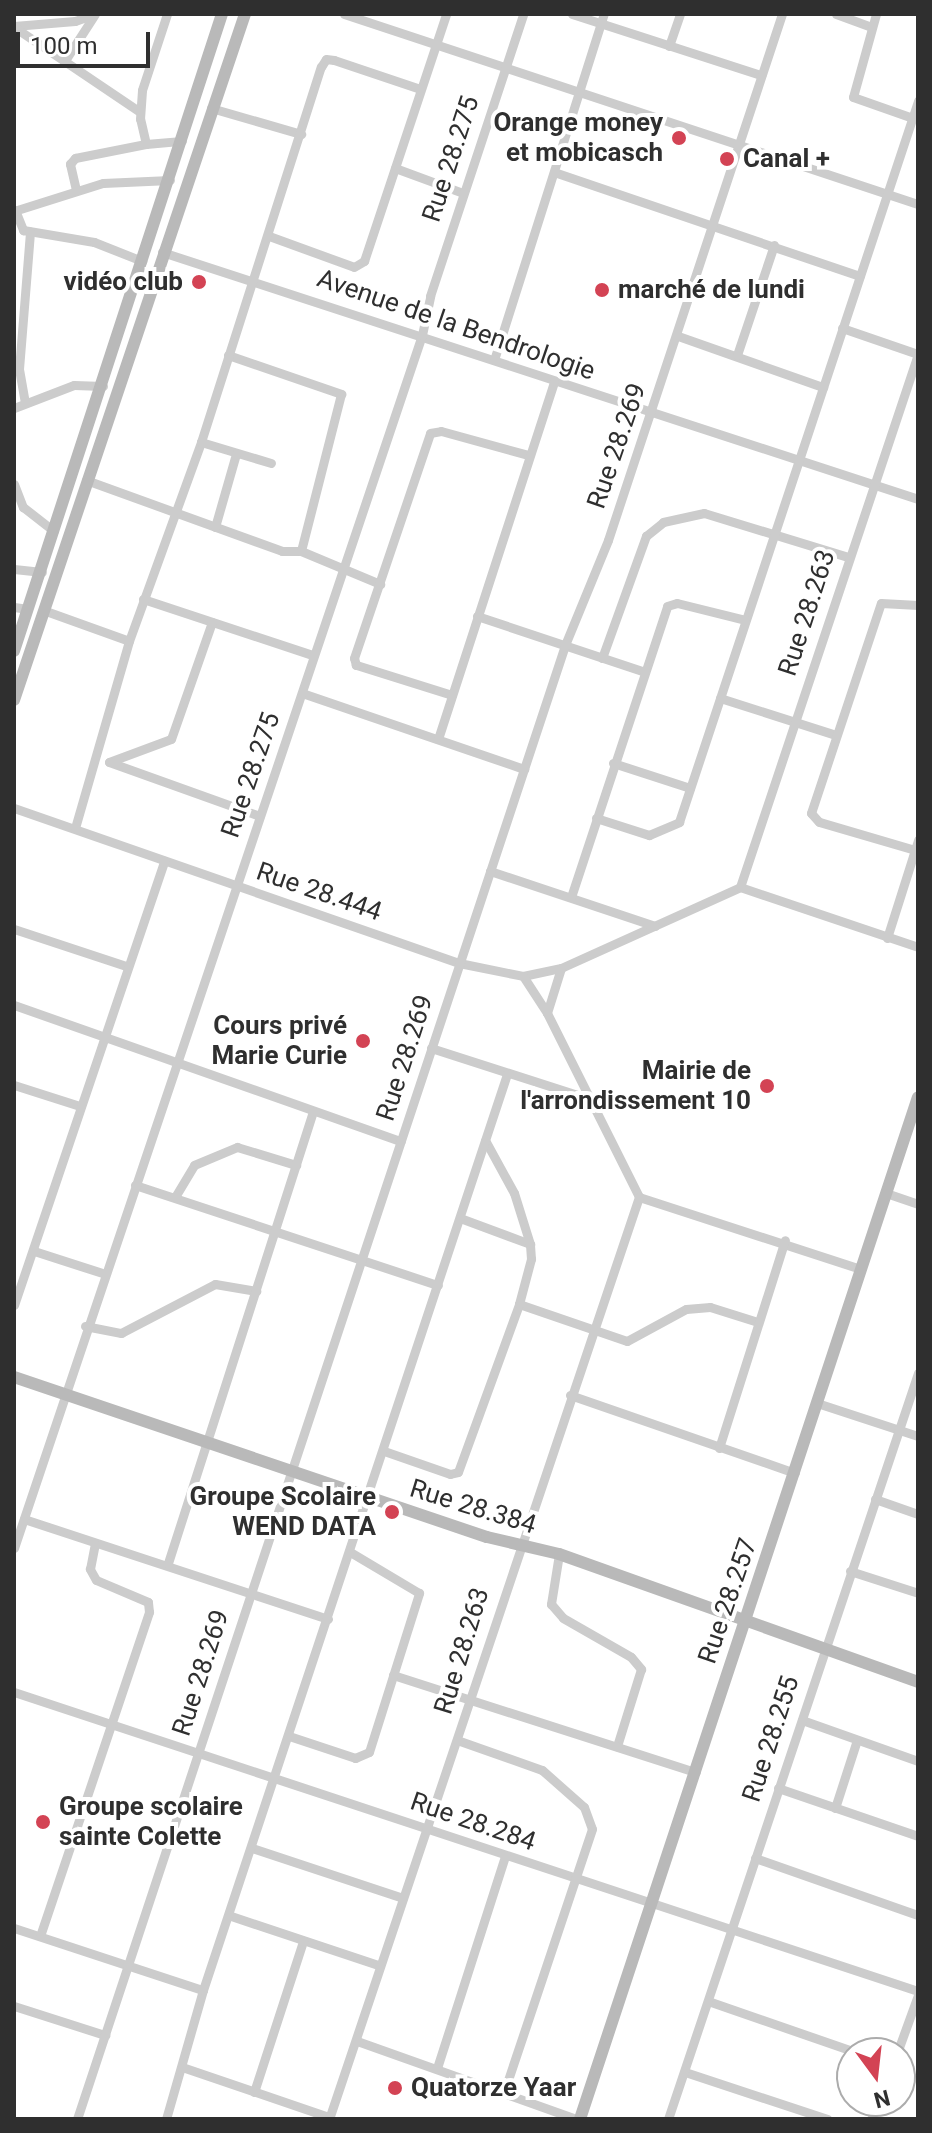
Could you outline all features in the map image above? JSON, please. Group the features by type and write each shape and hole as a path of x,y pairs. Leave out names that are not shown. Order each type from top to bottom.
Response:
{"street":[{"path":"14,26 75,21 95,14"},
{"path":"64,62 95,14"},
{"path":"146,144 140,112 148,61 167,14"},
{"path":"14,651 222,14"},
{"path":"14,700 162,252 245,14"},
{"path":"344,14 918,204"},
{"path":"269,236 360,265 446,14"},
{"name":"Rue 28.275","path":"14,1548 102,1273 237,887 312,655 422,335 463,193 523,14"},
{"path":"572,14 602,19 669,46 761,75"},
{"path":"669,46 680,14"},
{"name":"Rue 28.269","path":"77,2119 565,645 608,540 678,336 710,224 782,14"},
{"path":"836,14 871,27"},
{"path":"876,14 853,97 913,118"},
{"path":"494,360 602,19"},
{"path":"14,26 140,112"},
{"path":"75,828 129,641 201,442 326,59 420,89"},
{"path":"596,818 649,835 668,830 679,822 771,533 918,101"},
{"path":"211,108 301,134"},
{"path":"76,190 70,164 75,158 146,144 182,141"},
{"path":"395,168 463,193"},
{"path":"554,172 860,276"},
{"path":"142,261 113,253 99,243 30,231 20,226 14,210 76,190 137,178 170,180"},
{"path":"25,403 19,369 30,231"},
{"path":"737,355 774,245"},
{"name":"Avenue de la Bendrologie","path":"162,252 918,499"},
{"path":"842,328 918,354"},
{"path":"678,336 823,387"},
{"name":"Rue 28.263","path":"740,887 918,354"},
{"path":"228,355 341,394 301,551"},
{"path":"438,739 554,381"},
{"path":"14,408 74,385 103,386"},
{"path":"452,695 356,665 354,658 434,429 528,455"},
{"path":"201,442 271,463"},
{"path":"215,527 236,454"},
{"path":"86,480 282,551 301,551 380,584"},
{"path":"14,484 23,507"},
{"path":"14,500 54,531"},
{"path":"602,658 646,536 663,522 704,513 848,557"},
{"path":"14,569 42,572"},
{"path":"143,599 312,655"},
{"path":"571,897 642,671 671,603 745,620"},
{"path":"887,938 916,845 814,818 836,735 881,603 918,605"},
{"path":"14,607 28,609"},
{"path":"43,610 129,641"},
{"path":"477,616 642,671"},
{"path":"109,762 171,739 212,622"},
{"path":"302,693 524,769"},
{"path":"720,698 836,735"},
{"path":"95,759 260,816"},
{"path":"613,763 690,788"},
{"name":"Rue 28.444","path":"14,808 459,963 523,976"},
{"path":"14,1305 16,1291 34,1251 126,966 164,861"},
{"path":"490,871 655,926"},
{"path":"861,1269 785,1240 639,1197 547,1013 523,976 561,968 740,887 918,947"},
{"path":"14,929 126,966"},
{"path":"547,1013 561,968"},
{"path":"14,1005 401,1141"},
{"path":"431,1048 590,1099"},
{"path":"166,2119 203,1990 231,1916 352,1553 507,1074"},
{"path":"14,1085 80,1106"},
{"name":"Rue 28.257","path":"578,2119 653,1903 886,1193 916,1114 918,1097"},
{"path":"168,1563 313,1112"},
{"path":"384,1451 450,1474 458,1472 519,1304 531,1259 530,1244 514,1193 485,1140"},
{"path":"175,1197 194,1165 237,1147 296,1165"},
{"path":"135,1185 438,1285"},
{"path":"886,1193 918,1204"},
{"name":"Rue 28.263","path":"329,2118 357,2041 378,1965 428,1828 518,1545 639,1197"},
{"path":"460,1218 530,1244"},
{"path":"719,1448 785,1240"},
{"path":"34,1251 102,1273"},
{"path":"85,1326 121,1333 215,1284 256,1291"},
{"path":"519,1304 627,1341 686,1309 700,1307 758,1322"},
{"name":"Rue 28.255","path":"668,2119 802,1720 822,1649 918,1373"},
{"name":"Rue 28.384","path":"14,1377 206,1439 370,1497 518,1545 559,1554 918,1682"},
{"path":"570,1395 795,1473"},
{"path":"817,1403 918,1436"},
{"path":"875,1499 918,1514"},
{"path":"24,1519 168,1563 250,1595 328,1619"},
{"path":"40,1936 107,1727 150,1606 96,1580 90,1569 95,1543"},
{"path":"289,1736 355,1758 366,1756 419,1593 352,1553"},
{"path":"559,1554 551,1604 563,1618 631,1657 641,1669 617,1746"},
{"path":"850,1571 918,1593"},
{"path":"393,1675 696,1772"},
{"name":"Rue 28.284","path":"14,1692 107,1727 428,1828 577,1881 653,1903 918,1993"},
{"path":"802,1720 918,1761"},
{"path":"457,1740 542,1770 584,1807 592,1829 504,2092"},
{"path":"835,1808 857,1740"},
{"path":"778,1788 918,1836"},
{"path":"252,1848 403,1898"},
{"path":"437,2068 505,1856"},
{"path":"755,1858 918,1915"},
{"path":"231,1916 378,1965"},
{"path":"14,1928 203,1990"},
{"path":"254,2092 303,1941"},
{"path":"903,2037 918,1993"},
{"path":"708,2001 836,2045"},
{"path":"15,2008 105,2035"},
{"path":"357,2041 578,2119"},
{"path":"182,2067 329,2118"},
{"path":"685,2072 827,2119"}],"place":[{"name":"Orange money et mobicasch","path":"679,138"},
{"name":"Canal +","path":"727,159"},
{"name":"vidéo club","path":"199,282"},
{"name":"marché de lundi","path":"602,290"},
{"name":"Cours privé Marie Curie","path":"363,1041"},
{"name":"Mairie de l'arrondissement 10","path":"767,1086"},
{"name":"Groupe Scolaire WEND DATA","path":"392,1512"},
{"name":"Groupe scolaire sainte Colette","path":"43,1822"},
{"name":"Quatorze Yaar","path":"395,2088"}]}
